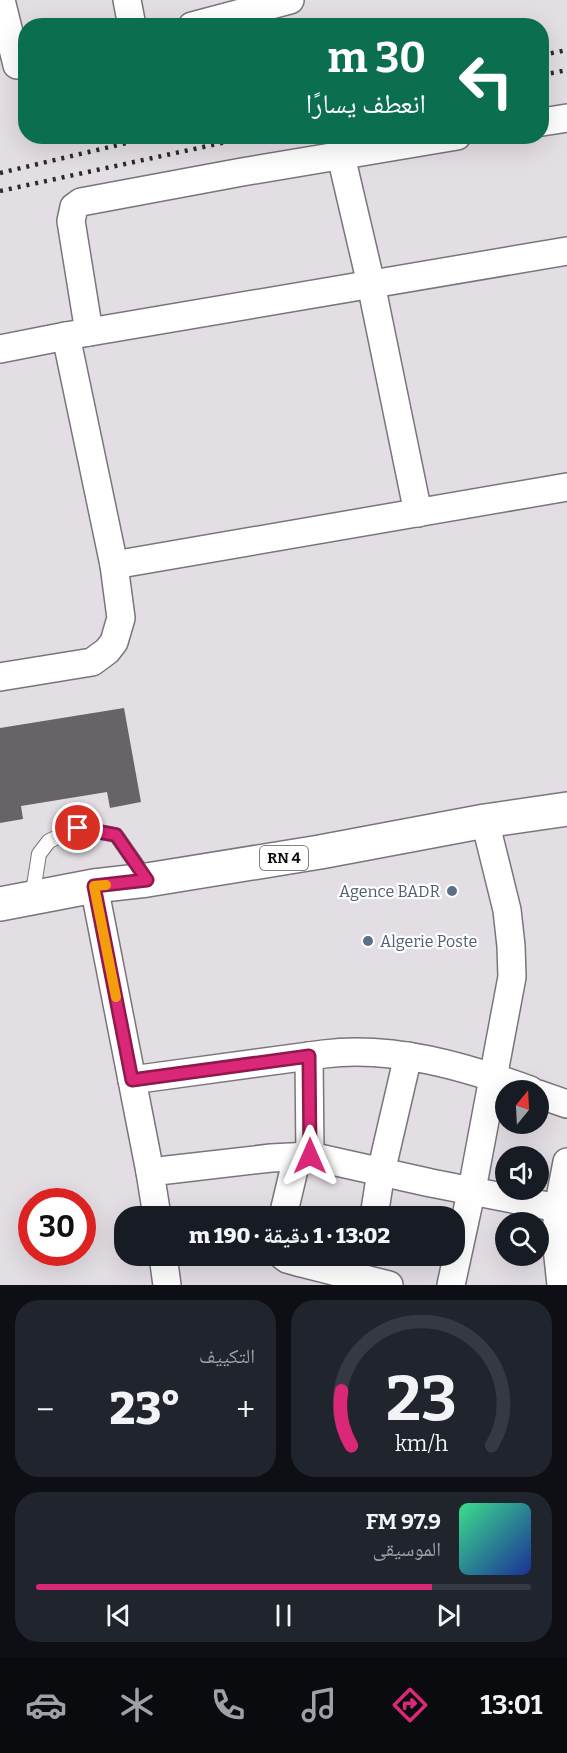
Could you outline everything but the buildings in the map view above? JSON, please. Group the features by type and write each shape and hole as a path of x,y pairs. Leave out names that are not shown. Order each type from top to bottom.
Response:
{"main road":[{"name":"RN 4","path":"0,904 94,886 147,880 320,852 567,808"}],"street":[{"path":"2,0 14,66"},
{"path":"127,0 130,18"},
{"path":"222,18 290,0"},
{"path":"549,121 567,118"},
{"path":"0,677 92,662 108,651 114,642 121,618 78,334 71,220 74,207 81,202 411,144"},
{"path":"341,156 371,284 418,513"},
{"path":"0,349 567,251"},
{"path":"114,565 567,487"},
{"path":"451,1285 512,977 507,910 485,821"},
{"path":"94,886 155,1206"},
{"path":"132,1080 350,1052 408,1056 502,1080"},
{"path":"287,1206 304,1157 309,1056"},
{"path":"376,1206 381,1172 408,1056"},
{"path":"549,1098 567,1104"},
{"path":"150,1172 271,1158 304,1157 558,1208"},
{"path":"561,1285 556,1238 558,1208 567,1162"},
{"path":"164,1266 167,1285"},
{"path":"323,1266 374,1273"}],"lane":[{"path":"32,898 39,854 49,841 78,828 116,835 147,880"}],"railway":[{"path":"549,54 567,50"},
{"path":"549,74 567,70"},
{"path":"0,173 122,144"},
{"path":"0,191 217,144"}],"slow traffic":[{"path":"106,885 94,886 116,997"}],"place":[{"name":"Agence BADR","path":"452,891"},
{"name":"Algerie Poste","path":"368,941"}],"route":[{"path":"78,828 116,835 147,880 94,886 132,1080 309,1056 310,1156"}]}
